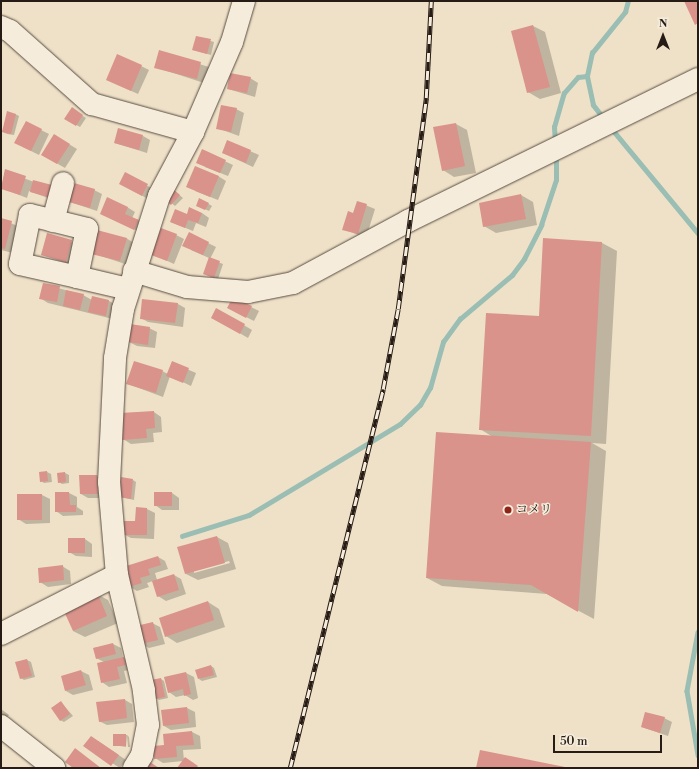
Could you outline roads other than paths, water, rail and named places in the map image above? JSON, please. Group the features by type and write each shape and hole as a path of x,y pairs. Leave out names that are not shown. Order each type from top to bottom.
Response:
{"street":[{"path":"134,768 142,755 148,725 144,690 117,575 109,482 115,358 131,280 159,196 194,132 232,42 244,1"},
{"path":"1,27 10,31 92,104 194,132"},
{"path":"77,277 86,229 30,216 20,264 77,277 131,280 187,287 248,292 293,283 408,221 698,79"},
{"path":"53,221 63,183"},
{"path":"1,634 117,575"},
{"path":"1,726 54,768"}],"waterway":[{"path":"603,118 593,105 587,76 592,53 625,12 628,1"},
{"path":"555,142 554,127 564,93 578,77 587,76"},
{"path":"612,129 698,233"},
{"path":"182,536 249,515 400,424 420,405 430,388 443,342 460,319 512,275 524,259 541,225 556,180 556,156"},
{"path":"698,632 687,691 698,755"}],"railway":[{"path":"290,768 383,389 398,309 426,98 431,1"}],"place":[{"name":"コメリ","path":"508,510"}]}
